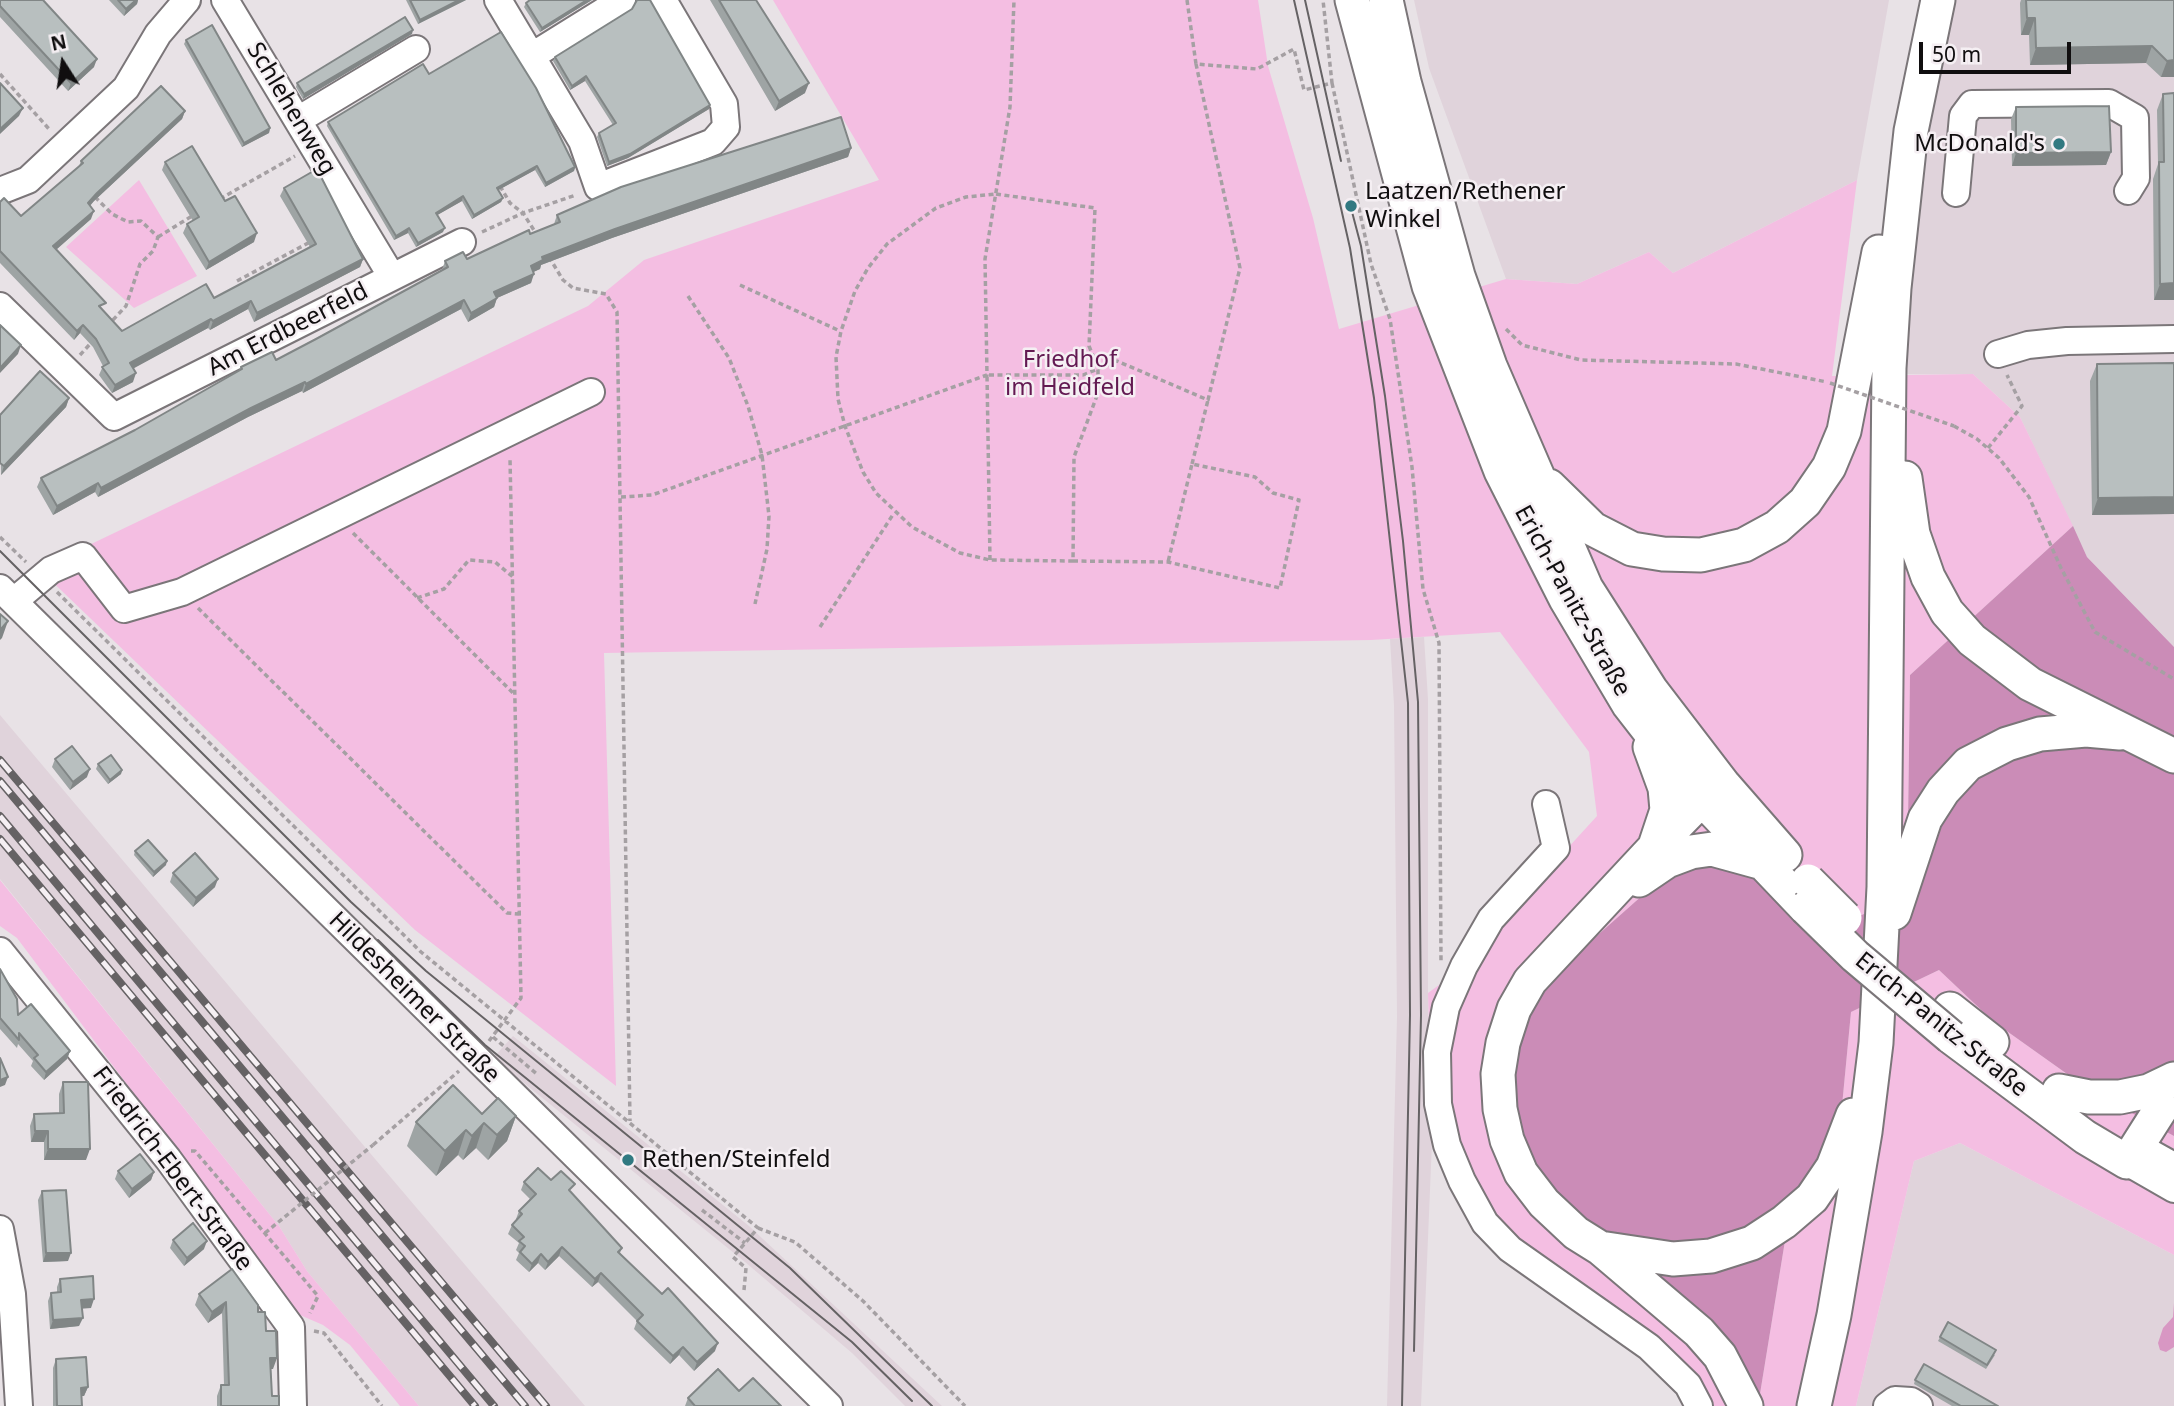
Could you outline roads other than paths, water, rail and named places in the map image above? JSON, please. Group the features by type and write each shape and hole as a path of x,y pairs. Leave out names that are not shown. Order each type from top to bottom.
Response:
{"main road":[{"name":"Erich-Panitz-Straße","path":"1346,0 1406,211 1462,376 1501,471 1560,587 1601,663 1629,705 1807,894"},
{"name":"Erich-Panitz-Straße","path":"1386,0 1404,82 1458,276 1490,366 1529,462 1586,588 1712,791 1763,863 1868,940 1950,1023 2085,1137 2132,1153"},
{"path":"1529,462 1559,498 1593,529 1632,549 1664,554 1702,555 1744,545 1777,527 1805,502 1829,467 1844,431 1884,219 1911,131 1938,0"},
{"path":"1814,1406 1834,1315 1865,1132 1876,1043 1885,820 1889,368 1911,131"},
{"path":"1889,368 1913,534 1928,577 1947,612 1972,640 2001,665 2030,684 2174,756"},
{"path":"1629,705 1658,762 1665,788 1667,810 1654,848"},
{"path":"1880,966 1925,819 1943,791 1968,764 2007,744 2040,734 2086,730 2132,734"},
{"path":"1712,791 1654,848 1530,981 1514,1009 1503,1043 1498,1074 1500,1109 1507,1140 1521,1173 1545,1203 1576,1233 1600,1248 1699,1332 1720,1356 1746,1406"},
{"path":"1605,903 1667,861 1691,852 1712,849 1763,863"},
{"name":"Erich-Panitz-Straße","path":"1950,1023 2059,1091 2099,1122 2132,1153"},
{"path":"1600,1248 1673,1259 1712,1256 1752,1243 1784,1222 1812,1198 1833,1167 1850,1125 1876,1043"},
{"path":"2059,1091 2089,1097 2120,1097 2149,1091 2174,1079"},
{"path":"2132,1153 2174,1088"}],"street":[{"path":"0,191 29,180 126,88 158,34 187,0"},
{"name":"Schlehenweg","path":"225,0 392,277"},
{"path":"498,0 582,141 598,187 713,142 726,127 724,104 663,0"},
{"path":"532,56 622,0"},
{"path":"298,120 416,49"},
{"path":"1955,193 1962,116 1972,104 2109,103 2135,118 2136,178 2128,191"},
{"name":"Am Erdbeerfeld","path":"0,306 114,417 462,242"},
{"path":"1998,354 2028,345 2067,341 2174,339"},
{"path":"7,595 83,556 124,609 182,592 591,392"},
{"name":"Hildesheimer Straße","path":"7,595 829,1406"},
{"path":"1546,804 1556,848 1491,919 1464,966 1446,1006 1437,1052 1437,1104 1452,1157 1485,1223 1510,1250 1649,1347 1688,1385 1699,1406"},
{"name":"Friedrich-Ebert-Straße","path":"0,951 302,1319 293,1406"},
{"name":"Erich-Panitz-Straße","path":"2132,1153 2174,1166"},
{"name":"Erich-Panitz-Straße","path":"2132,1153 2174,1189"},
{"path":"0,1229 12,1294 19,1406"},
{"path":"1887,1406 1895,1400 1911,1401 1919,1406"}],"tram line":[{"path":"1294,0 1350,248 1374,398 1408,703 1410,1015 1402,1406"},
{"path":"1305,0 1341,161"},
{"path":"1351,208 1361,246 1385,396 1403,541 1418,702 1421,1015 1414,1351"},
{"path":"0,551 351,902 426,971 790,1268 932,1406"},
{"path":"378,940 485,1045 852,1342 912,1401"}],"railway":[{"path":"0,760 546,1406"},
{"path":"0,781 525,1406"},
{"path":"0,816 494,1406"},
{"path":"0,839 475,1406"}],"place":[{"name":"McDonald's","path":"2059,144"},
{"name":"Laatzen/Rethener Winkel","path":"1351,206"},
{"name":"Rethen/Steinfeld","path":"628,1160"}],"park label":[{"name":"Friedhof im Heidfeld","path":"1070,374"}]}
